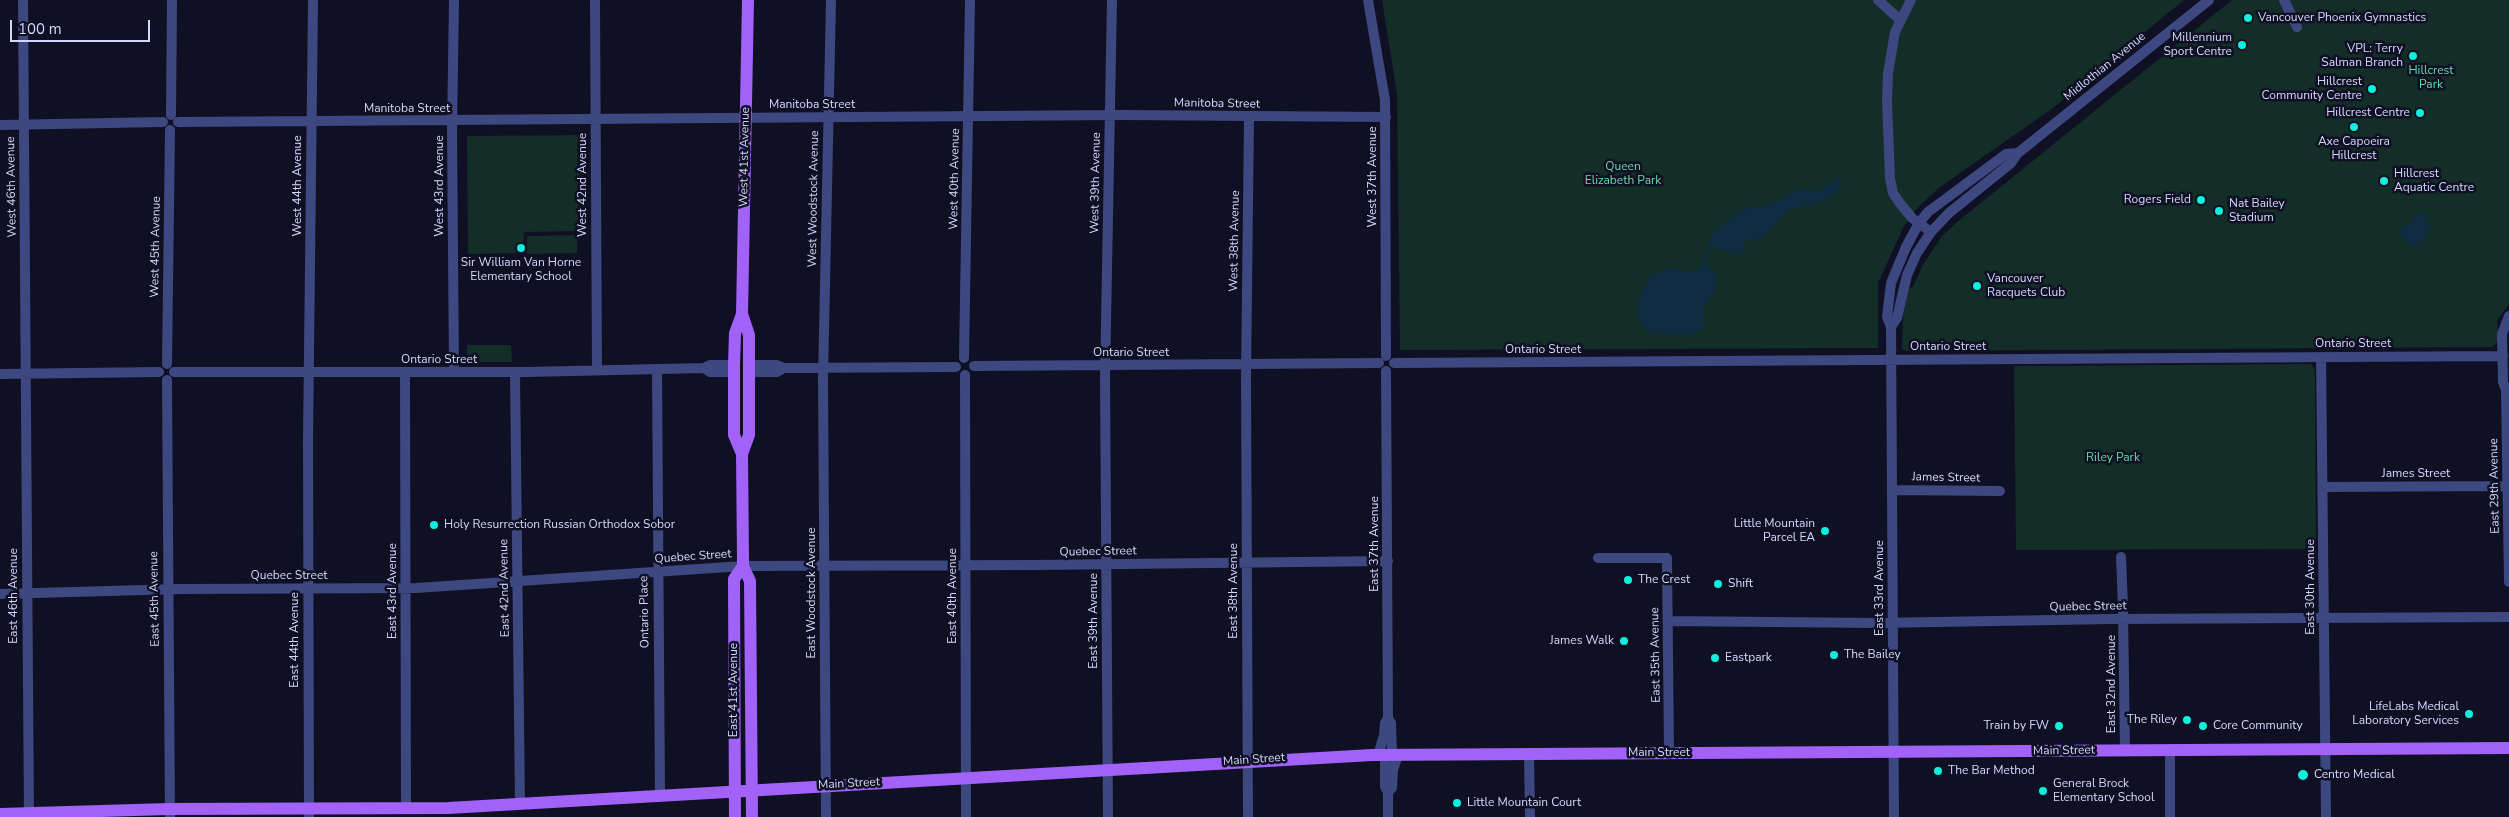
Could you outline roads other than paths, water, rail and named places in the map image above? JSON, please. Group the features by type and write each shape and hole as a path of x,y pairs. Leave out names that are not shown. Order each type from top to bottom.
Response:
{"main road":[{"name":"West 41st Avenue","path":"748,0 742,314 749,335 748,369"},
{"name":"West 41st Avenue","path":"734,369 735,333 742,314"},
{"name":"East 41st Avenue","path":"734,369 734,435 742,454"},
{"name":"East 41st Avenue","path":"748,369 748,436 742,454 743,566 750,581 752,817"},
{"name":"East 41st Avenue","path":"735,817 734,579 743,566"},
{"name":"Main Street","path":"0,814 309,813 406,808 448,813 520,804 735,790 1248,761 1388,755 2509,748"}],"street":[{"name":"West 46th Avenue","path":"23,0 26,374"},
{"path":"162,122 166,129 170,130 176,127 174,118 172,0"},
{"name":"West 44th Avenue","path":"310,372 311,122 314,0"},
{"name":"West 43rd Avenue","path":"454,0 452,122 454,372"},
{"name":"West 42nd Avenue","path":"595,0 598,370"},
{"name":"West Woodstock Avenue","path":"823,368 831,0"},
{"name":"West 40th Avenue","path":"964,358 970,0"},
{"name":"West 39th Avenue","path":"1105,366 1112,0"},
{"name":"West 37th Avenue","path":"1368,0 1381,70 1386,117 1387,363"},
{"path":"1878,0 1899,19"},
{"path":"1911,0 1899,19 1888,73 1887,101 1890,179 1893,193 1899,202 1919,223 1931,232"},
{"name":"Midlothian Avenue","path":"1891,328 1897,318 1907,275 1917,253 1931,232 1949,213 2011,163 2018,153 2209,0"},
{"path":"2284,0 2298,28"},
{"name":"Manitoba Street","path":"174,118 311,122 452,122 1110,115 1249,118 1386,117"},
{"path":"162,122 166,116 174,118"},
{"name":"West 38th Avenue","path":"1246,365 1249,118"},
{"path":"0,125 162,122"},
{"name":"West 45th Avenue","path":"167,364 170,130"},
{"name":"Midlothian Avenue","path":"1891,328 1887,317 1891,283 1919,223 1928,212 1968,180 2006,154 2018,153"},
{"name":"East 29th Avenue","path":"2509,316 2502,334 2503,382 2508,387 2509,582"},
{"name":"East 33rd Avenue","path":"1891,328 1894,817"},
{"name":"Ontario Street","path":"974,366 2503,356"},
{"name":"East 30th Avenue","path":"2318,357 2323,487 2326,817"},
{"path":"964,358 971,360 974,366 972,372 965,375 959,373 956,366 958,361 964,358"},
{"name":"East 37th Avenue","path":"1387,363 1388,718 1392,722 1385,787 1388,792 1388,817"},
{"path":"167,364 172,367 174,372 172,378 167,380 161,378 159,372 161,367 167,364"},
{"name":"Ontario Street","path":"174,372 515,372 704,368 710,365 734,369"},
{"path":"748,369 777,365 784,368 956,366"},
{"name":"East 38th Avenue","path":"1246,365 1248,817"},
{"name":"East 39th Avenue","path":"1105,366 1108,817"},
{"name":"East Woodstock Avenue","path":"823,368 826,817"},
{"name":"Ontario Place","path":"657,369 660,795"},
{"path":"0,374 159,372"},
{"name":"East 44th Avenue","path":"309,813 308,440 310,372"},
{"name":"East 42nd Avenue","path":"515,372 520,804"},
{"name":"East 43rd Avenue","path":"405,373 406,808"},
{"name":"East 46th Avenue","path":"26,374 29,815"},
{"name":"East 40th Avenue","path":"965,375 966,817"},
{"name":"East 45th Avenue","path":"167,380 170,813"},
{"name":"James Street","path":"2323,487 2508,486"},
{"name":"James Street","path":"1892,490 2000,491"},
{"name":"East 32nd Avenue","path":"2121,557 2124,619 2124,751"},
{"name":"East 35th Avenue","path":"1598,558 1667,558 1669,753"},
{"name":"Quebec Street","path":"0,594 167,589 406,588 743,566 1388,561"},
{"name":"Quebec Street","path":"1668,621 1892,623 2124,619 2509,618"},
{"path":"2170,750 2170,817"},
{"path":"1528,754 1530,817"}],"water":[{"path":"1842,178 1840,186 1834,194 1824,201 1792,209 1785,213 1767,234 1760,239 1746,240 1740,254 1729,253 1710,245 1709,241 1714,232 1741,210 1772,204 1800,189 1817,192"},
{"path":"2419,212 2427,214 2425,222 2431,224 2420,247 2415,244 2412,247 2399,234 2404,224 2410,227 2414,216 2418,217"},
{"path":"1703,264 1710,267 1716,278 1715,291 1703,307 1703,328 1694,334 1683,335 1649,332 1640,322 1637,315 1639,299 1650,276 1673,268 1693,273"}],"waterway":[{"path":"1705,265 1707,251 1712,247"}],"place":[{"name":"Vancouver Phoenix Gymnastics","path":"2248,18"},
{"name":"Millennium Sport Centre","path":"2242,45"},
{"name":"VPL: Terry Salman Branch","path":"2413,56"},
{"name":"Hillcrest Community Centre","path":"2372,89"},
{"name":"Hillcrest Centre","path":"2420,113"},
{"name":"Axe Capoeira Hillcrest","path":"2354,127"},
{"name":"Hillcrest Aquatic Centre","path":"2384,181"},
{"name":"Rogers Field","path":"2201,200"},
{"name":"Nat Bailey Stadium","path":"2219,211"},
{"name":"Sir William Van Horne Elementary School","path":"521,248"},
{"name":"Vancouver Racquets Club","path":"1977,286"},
{"name":"Holy Resurrection Russian Orthodox Sobor","path":"434,525"},
{"name":"Little Mountain Parcel EA","path":"1825,531"},
{"name":"The Crest","path":"1628,580"},
{"name":"Shift","path":"1718,584"},
{"name":"James Walk","path":"1624,641"},
{"name":"The Bailey","path":"1834,655"},
{"name":"Eastpark","path":"1715,658"},
{"name":"LifeLabs Medical Laboratory Services","path":"2469,714"},
{"name":"The Riley","path":"2187,720"},
{"name":"Train by FW","path":"2059,726"},
{"name":"Core Community","path":"2203,726"},
{"name":"The Bar Method","path":"1938,771"},
{"name":"Centro Medical","path":"2303,775"},
{"name":"General Brock Elementary School","path":"2043,791"},
{"name":"Little Mountain Court","path":"1457,803"}],"park label":[{"name":"Hillcrest Park","path":"2431,78"},
{"name":"Queen Elizabeth Park","path":"1623,174"},
{"name":"Riley Park","path":"2113,458"}]}
